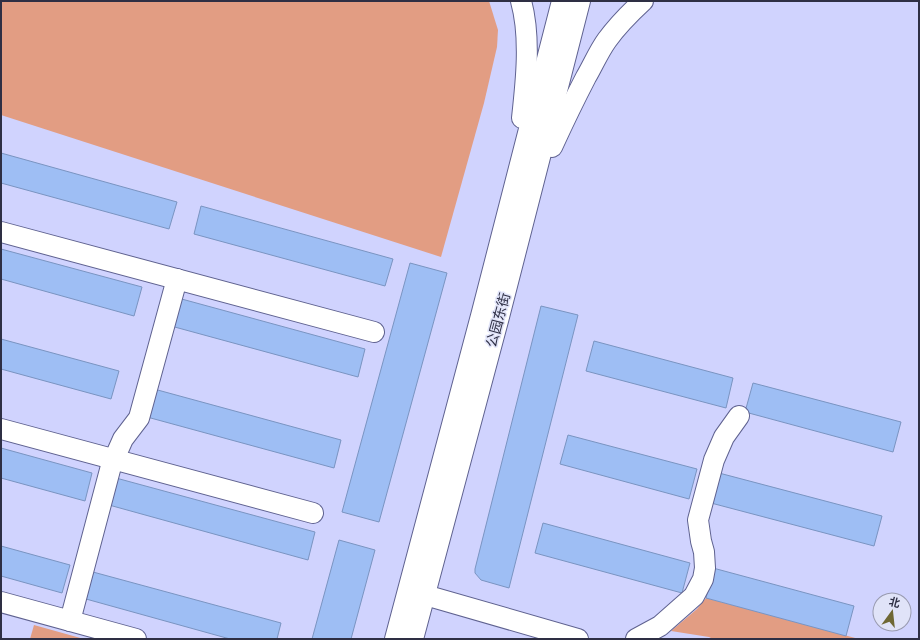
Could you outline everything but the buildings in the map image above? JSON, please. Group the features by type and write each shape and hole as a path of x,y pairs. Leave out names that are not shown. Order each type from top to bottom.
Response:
{"street":[{"path":"520,1 525,26 527,59 524,100 523,187"},
{"name":"公园东街","path":"413,639 499,317 523,187 562,1"},
{"name":"公园东街","path":"394,639 482,312 523,187 580,1"},
{"path":"523,187 575,99 607,40 620,24 643,1"},
{"path":"1,232 374,332"},
{"path":"70,621 114,460 123,439 140,418 176,279"},
{"path":"636,639 660,626 694,596 703,580 705,568 704,552 698,520 714,460 724,437 739,416"},
{"path":"1,429 313,513"},
{"path":"425,595 578,639"},
{"path":"1,602 136,639"}],"shaded area":[{"path":"1,1 489,1 498,30 497,47 484,103 441,257 1,115"},
{"path":"706,598 859,639 713,639 709,637 671,631 697,609"},
{"path":"34,625 84,639 30,639"}]}
